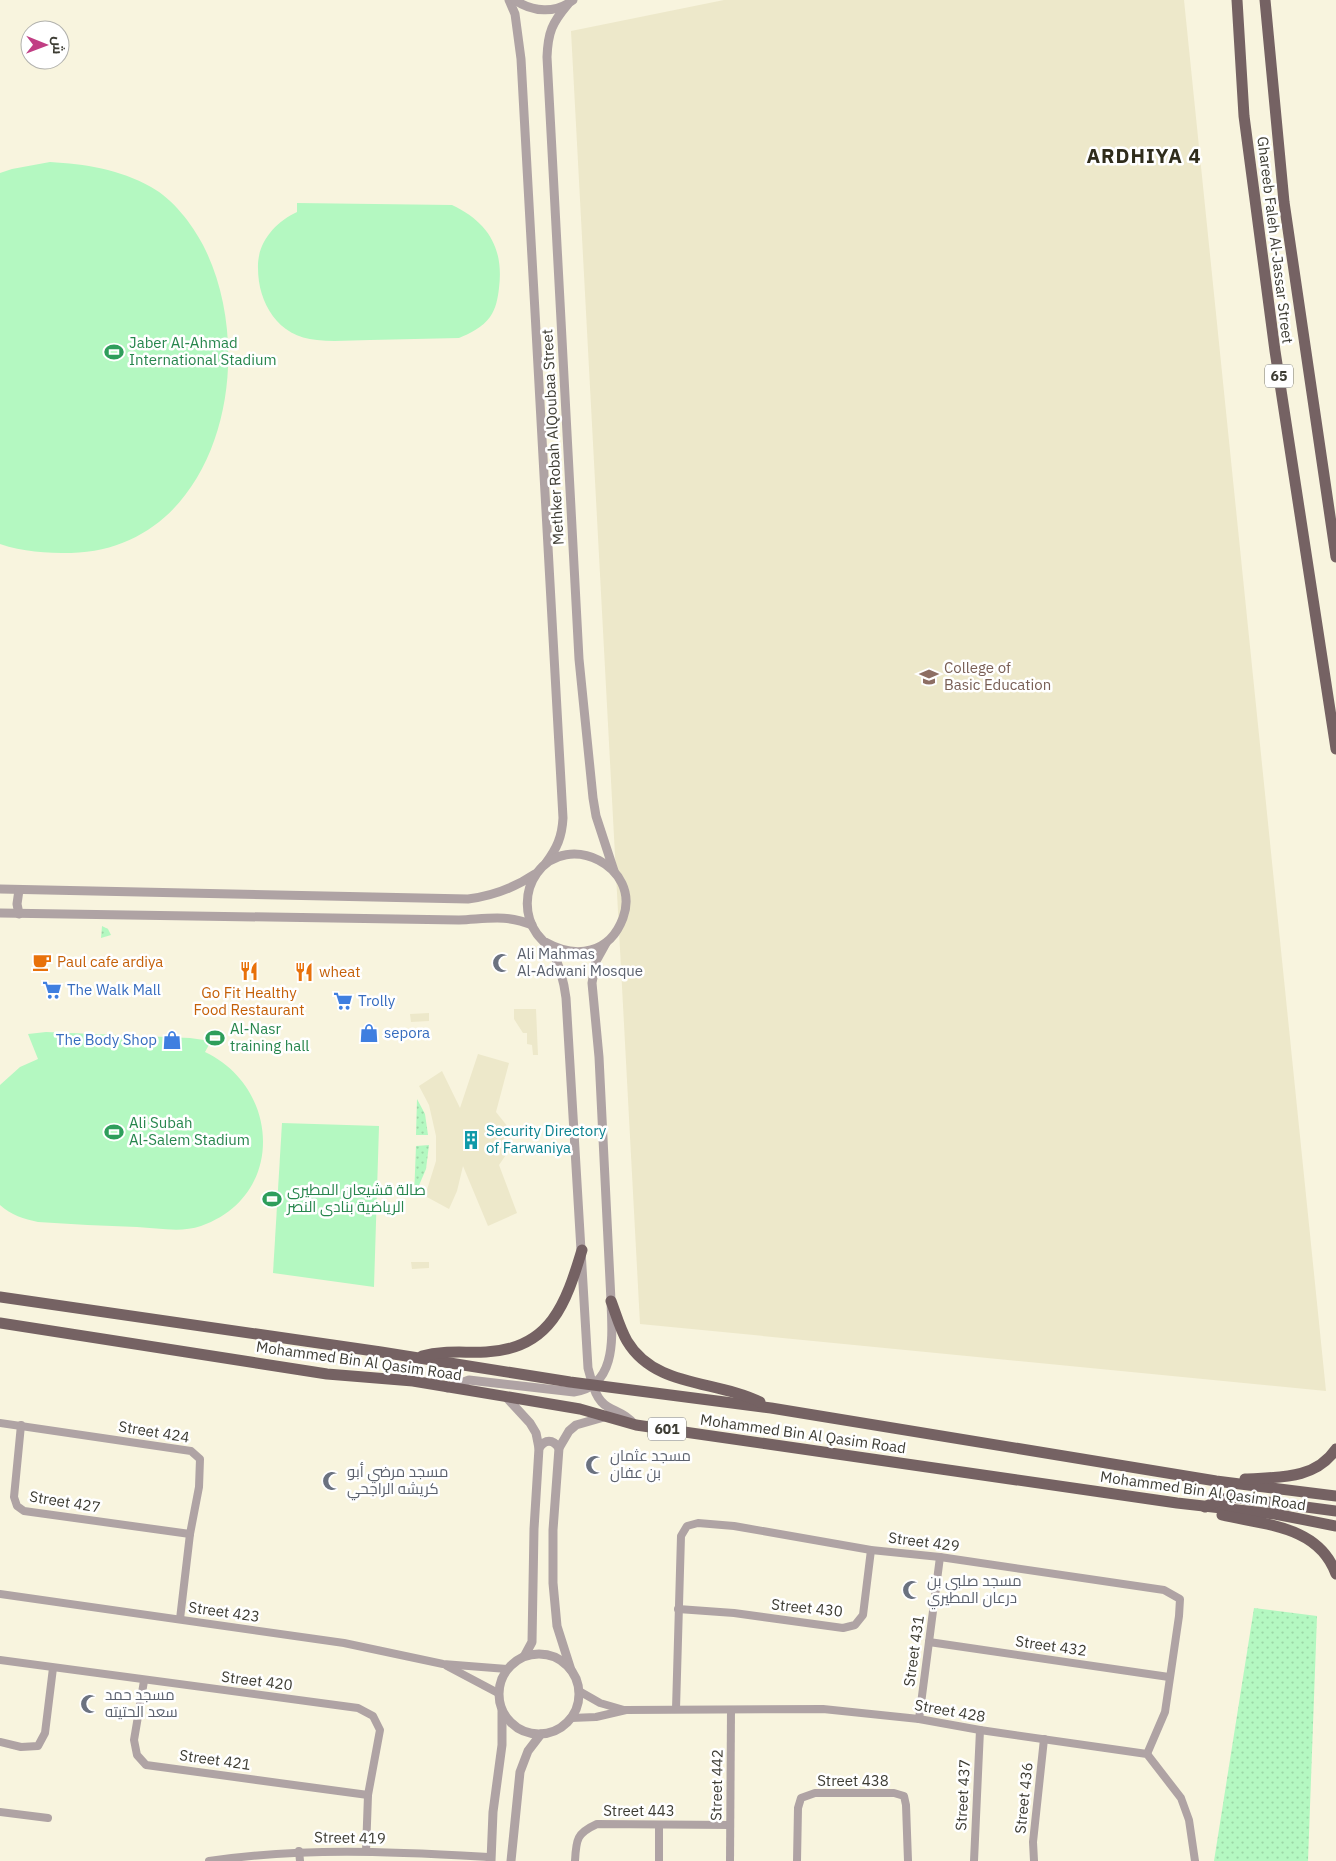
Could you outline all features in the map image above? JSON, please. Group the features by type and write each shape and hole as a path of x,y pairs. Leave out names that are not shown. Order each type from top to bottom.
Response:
{"main road":[{"name":"Ghareeb Faleh Al-Jassar Street","path":"1237,0 1244,116 1274,342 1336,749"},
{"name":"Ghareeb Faleh Al-Jassar Street","path":"1266,0 1284,202 1336,557"},
{"path":"416,1357 442,1352 501,1351 531,1339 550,1323 564,1303 582,1250"},
{"name":"Mohammed Bin Al Qasim Road","path":"0,1298 416,1357 570,1382 593,1383 771,1408 1216,1481 1336,1496"},
{"path":"611,1301 627,1340 634,1351 654,1369 683,1380 727,1390 771,1408"},
{"name":"Mohammed Bin Al Qasim Road","path":"0,1323 308,1371 397,1379 580,1409 636,1425 1177,1504 1275,1514 1336,1526"},
{"path":"1216,1481 1300,1476 1316,1467 1336,1449"},
{"path":"1204,1506 1231,1497 1336,1511"},
{"path":"1177,1504 1304,1534 1331,1558 1336,1574"}],"street":[{"name":"Methker Robah AlQoubaa Street","path":"509,0 515,14 519,36 527,154 563,818 562,834 558,846 546,863"},
{"path":"515,0 528,7 542,10 556,9 571,2"},
{"name":"Methker Robah AlQoubaa Street","path":"571,2 555,20 548,37 547,57 579,659 596,816 614,871"},
{"path":"446,1388 463,1381 475,1380 574,1392 584,1390 604,1373 609,1360 612,1342 611,1301 599,1057 592,983 596,961 618,929 625,907 622,884 614,871 604,862 582,854 557,857 546,863 530,884 527,898 532,926"},
{"path":"0,889 468,899 504,890 538,872"},
{"path":"19,890 17,904 19,914"},
{"path":"0,913 453,920 498,916 516,919 532,926 546,942 558,963 566,998 582,1250 586,1349 593,1383 602,1403 626,1415 636,1425"},
{"path":"546,942 557,949 577,952 596,948 608,941"},
{"path":"491,1859 492,1812 502,1745 502,1712 498,1693 500,1680 507,1669 525,1655 532,1642 534,1529 539,1448 536,1433 530,1423 507,1398"},
{"path":"502,1712 519,1729 541,1734 558,1729 571,1718 578,1701 579,1691 557,1626 553,1583 553,1530 559,1448 569,1431 576,1425 604,1417"},
{"name":"Street 424","path":"0,1423 192,1451 197,1454 200,1459 199,1487 190,1534 180,1619"},
{"name":"Street 427","path":"21,1425 14,1498 17,1506 24,1511 190,1534"},
{"path":"539,1448 543,1442 549,1440 555,1442 559,1448"},
{"name":"Street 429","path":"676,1709 682,1536 687,1526 698,1523 734,1526 871,1550 940,1557 1164,1590 1180,1599 1179,1616 1165,1712 1147,1754"},
{"name":"Street 430","path":"678,1610 734,1613 843,1628 855,1625 863,1614 871,1550"},
{"name":"Street 431","path":"918,1719 940,1557"},
{"name":"Street 423","path":"0,1594 344,1643 443,1664 507,1669"},
{"name":"Street 432","path":"929,1642 1169,1677"},
{"path":"525,1655 538,1653 552,1655 563,1661 571,1670"},
{"name":"Street 420","path":"0,1660 144,1681 358,1708 374,1716 380,1730 368,1795 366,1851"},
{"name":"Street 423","path":"443,1664 498,1693"},
{"path":"0,1742 21,1747 38,1746 45,1733 53,1668"},
{"name":"Street 421","path":"144,1681 134,1740 137,1755 146,1765 368,1795"},
{"name":"Street 428","path":"579,1691 600,1703 626,1710"},
{"name":"Street 428","path":"571,1718 596,1716 626,1710 823,1709 918,1719 980,1730 1147,1754"},
{"name":"Street 442","path":"730,1861 732,1710"},
{"name":"Street 437","path":"974,1861 980,1730"},
{"path":"511,1861 520,1772 528,1751 541,1734"},
{"name":"Street 436","path":"1034,1861 1033,1842 1044,1739"},
{"path":"1147,1754 1181,1798 1189,1820 1195,1861"},
{"name":"Street 438","path":"796,1861 798,1808 801,1798 815,1793 894,1793 904,1796 907,1814 908,1861"},
{"path":"0,1812 48,1818"},
{"name":"Street 443","path":"575,1861 576,1843 583,1830 597,1824 730,1825"},
{"path":"659,1825 659,1861"},
{"path":"299,1851 300,1861"},
{"name":"Street 419","path":"209,1861 258,1854 299,1851 366,1851 491,1859"}],"shaded area":[{"name":"College of Basic Education","path":"724,0 1184,0 1326,1391 640,1324 571,31"},
{"path":"514,1009 536,1009 538,1055 533,1055 532,1045 527,1044 527,1033 523,1033 514,1019"},
{"path":"429,1013 429,1021 411,1022 410,1014"},
{"name":"Security Directory of Farwaniya","path":"478,1054 509,1063 496,1112 508,1127 503,1128 505,1146 509,1146 508,1152 499,1165 517,1213 488,1226 463,1166 457,1191 449,1209 425,1196 436,1161 436,1136 429,1105 419,1086 442,1071 460,1108"},
{"path":"411,1262 429,1262 429,1268 412,1269"}],"green space":[{"name":"Jaber Al-Ahmad International Stadium","path":"50,162 102,168 127,176 151,187 174,205 188,221 203,245 220,290 228,340 226,391 215,440 194,483 163,519 122,543 71,553 35,552 0,544 0,173"},
{"path":"297,203 452,205 465,212 484,228 496,249 500,274 497,299 492,314 480,327 459,338 330,341 303,337 291,332 281,325 266,305 259,281 258,259 269,234 281,221 297,212"},
{"path":"102,926 108,929 111,935 101,938"},
{"name":"Ali Subah Al-Salem Stadium","path":"46,1032 190,1038 211,1041 205,1052 230,1069 248,1090 259,1115 263,1142 259,1168 248,1192 228,1212 201,1226 169,1230 38,1222 18,1216 0,1205 0,1085 20,1067 38,1059 28,1034"},
{"path":"417,1099 425,1114 428,1135 416,1135"},
{"path":"282,1123 379,1126 374,1287 273,1273"},
{"path":"429,1145 426,1169 414,1197 416,1146"},
{"path":"1254,1608 1317,1616 1308,1861 1214,1861"}],"place":[{"name":"Jaber Al-Ahmad International Stadium","path":"114,352"},
{"name":"College of Basic Education","path":"929,677"},
{"name":"Paul cafe ardiya","path":"42,962"},
{"name":"Ali Mahmas Al-Adwani Mosque","path":"502,963"},
{"name":"Go Fit Healthy Food Restaurant","path":"249,971"},
{"name":"wheat","path":"304,972"},
{"name":"The Walk Mall","path":"52,990"},
{"name":"Trolly","path":"343,1001"},
{"name":"sepora","path":"369,1033"},
{"name":"Al-Nasr training hall","path":"215,1038"},
{"name":"The Body Shop","path":"172,1040"},
{"name":"Ali Subah Al-Salem Stadium","path":"114,1132"},
{"name":"Security Directory of Farwaniya","path":"471,1140"},
{"name":"صالة قشيعان المطيرى الرياضية بنادى النصر","path":"272,1199"},
{"name":"مسجد عثمان بن عفان","path":"595,1465"},
{"name":"مسجد مرضي أبو كريشه الراجحي","path":"332,1481"},
{"name":"مسجد صلبي بن درعان المطيري","path":"912,1590"},
{"name":"مسجد حمد سعد الحتيته","path":"90,1704"}],"district":[{"name":"ARDHIYA 4","path":"1144,156"}]}
